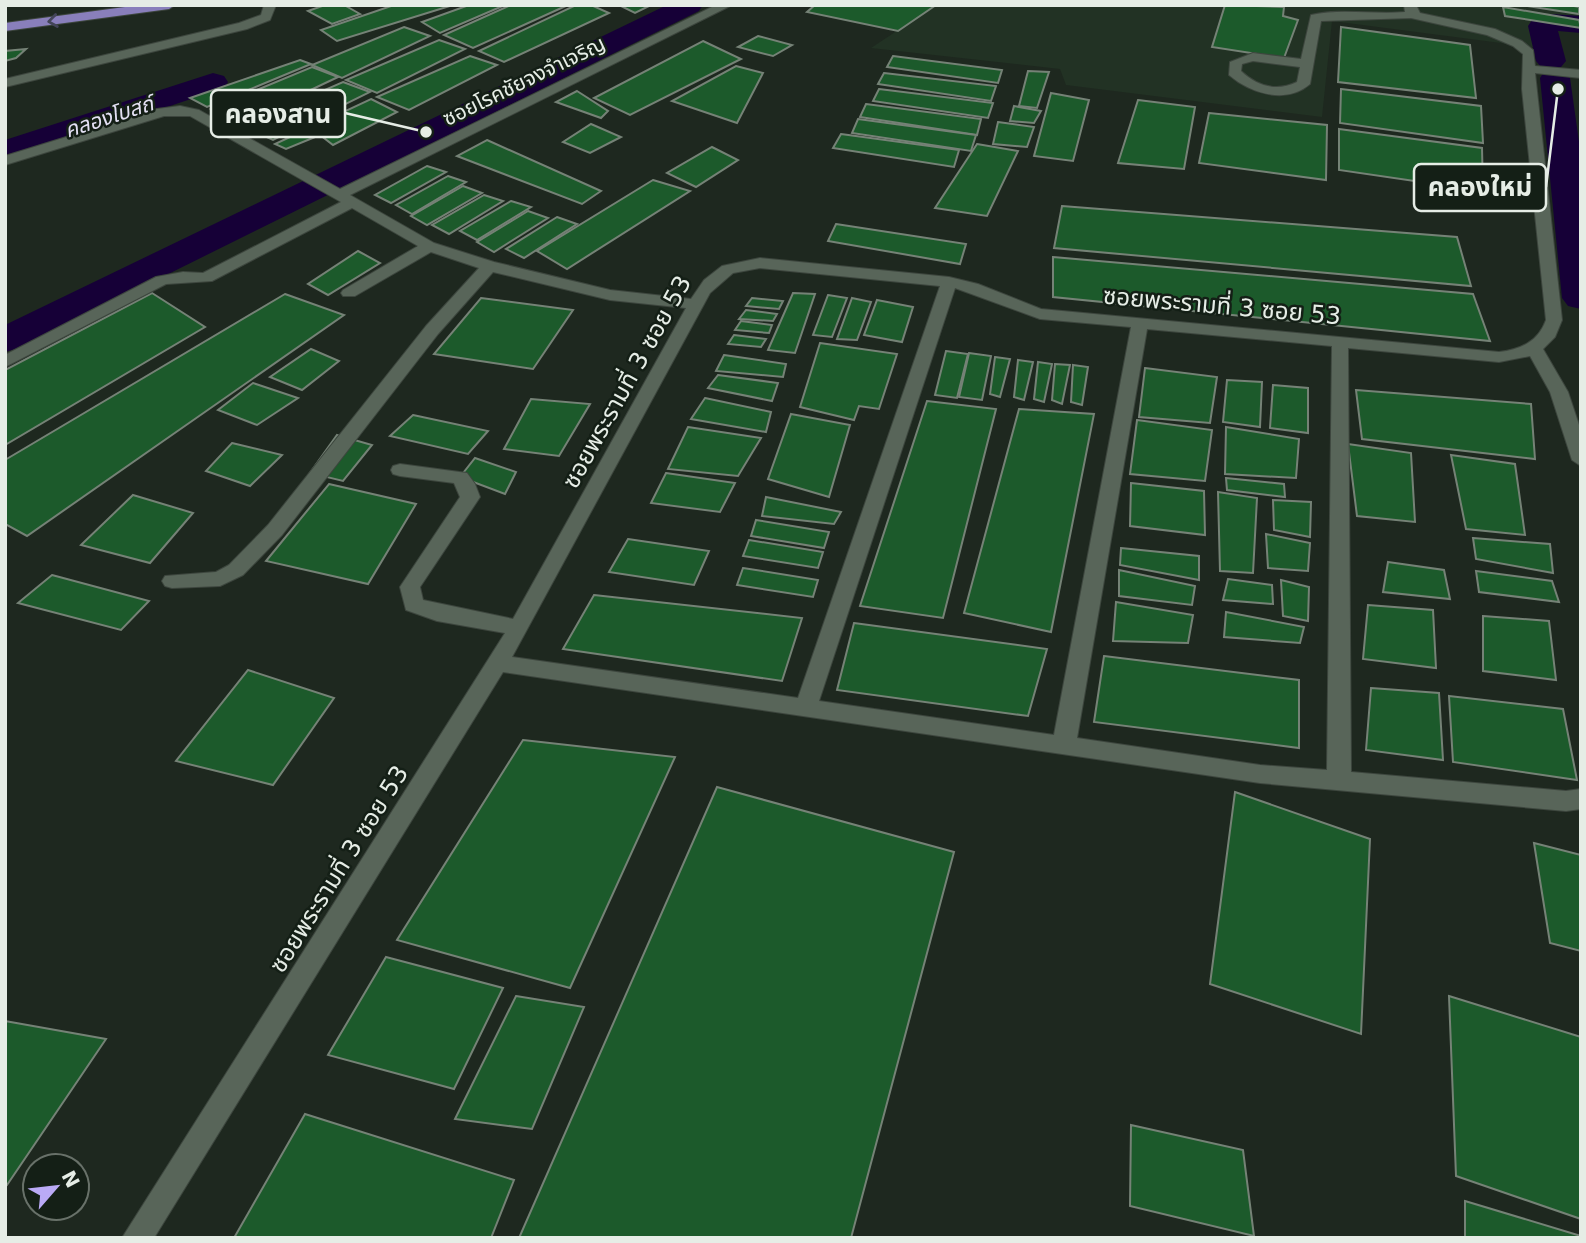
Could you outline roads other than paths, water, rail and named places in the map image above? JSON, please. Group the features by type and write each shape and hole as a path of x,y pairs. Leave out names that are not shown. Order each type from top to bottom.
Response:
{"main road":[{"path":"5,15 81,5"},
{"path":"5,27 169,5"}],"street":[{"path":"5,83 243,26 266,17 270,5"},
{"name":"ซอยโรคชัยจงจำเจริญ","path":"5,362 162,280 206,278 347,198 726,5"},
{"path":"1307,64 1259,57 1243,58 1236,62 1234,72 1256,89 1286,91 1303,84 1307,64 1315,18 1334,15 1390,17 1412,10 1425,19 1477,29 1510,40 1529,53 1554,320 1550,335 1535,349 1559,392 1581,460"},
{"path":"1529,69 1581,74"},
{"path":"5,161 162,112 180,110 194,113 429,246 489,267 610,295 696,304"},
{"path":"349,293 429,246"},
{"name":"ซอยพระรามที่ 3 ซอย 53","path":"137,1238 519,628 696,304 719,272 738,264 760,263 949,282 974,288 1023,310 1041,314 1499,357 1535,349"},
{"path":"172,581 220,579 236,570 275,530 432,330 489,267"},
{"path":"806,708 949,282"},
{"path":"1064,746 1140,323"},
{"path":"1339,781 1340,342"},
{"path":"400,470 460,477 466,484 470,497 410,587 413,605 437,613 519,628"},
{"path":"497,663 1261,774 1566,801 1581,799"}],"waterway":[{"path":"5,340 689,5"},
{"path":"1551,61 1542,26 1551,22 1581,25"},
{"path":"1555,78 1581,298"},
{"name":"คลองโบสถ์","path":"5,151 213,82"}],"place":[{"name":"คลองใหม่","path":"1558,89"},
{"name":"คลองสาน","path":"426,132"}]}
